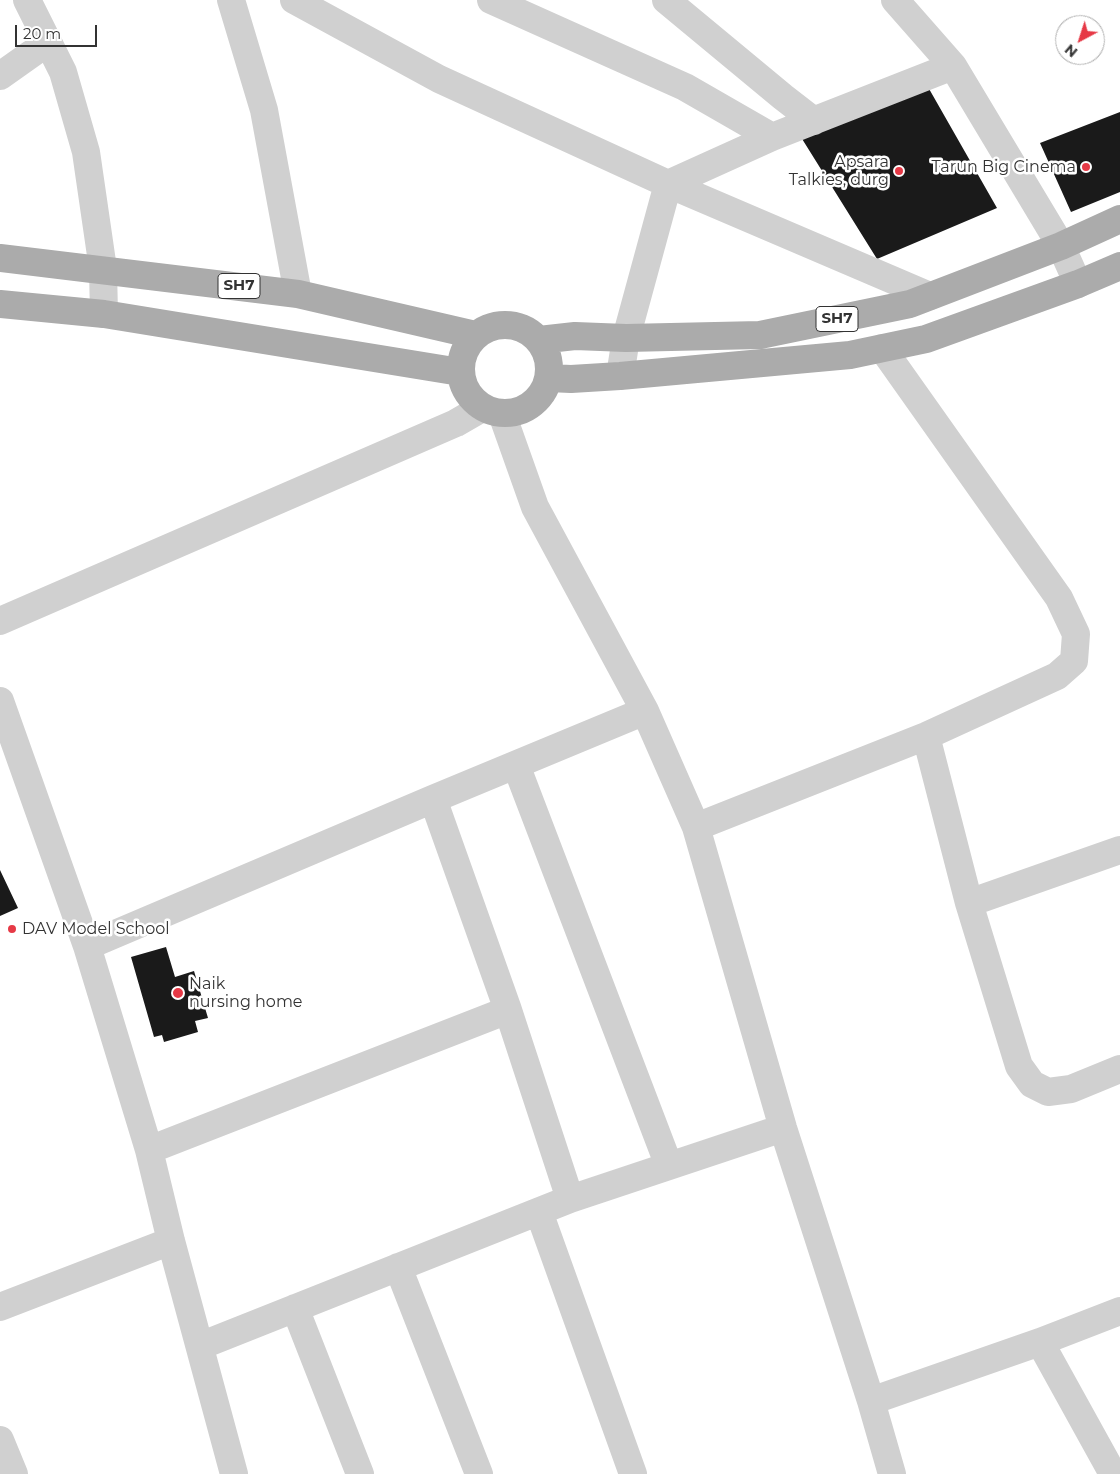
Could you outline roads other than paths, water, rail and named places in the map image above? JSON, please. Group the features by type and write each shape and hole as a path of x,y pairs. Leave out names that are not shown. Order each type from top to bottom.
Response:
{"main road":[{"name":"SH7","path":"539,340 575,336 626,338 760,335 910,304 1061,246 1120,219"},
{"name":"SH7","path":"0,258 298,294 475,335"},
{"name":"SH7","path":"549,378 571,379 620,376 850,355 926,339 1078,284 1120,266"},
{"path":"0,304 104,314 460,372"},
{"path":"501,324 515,326 528,331 539,340 546,352 549,365 549,378 540,397 523,410 492,411 466,393 460,372 463,352 475,335 487,328 501,324"}],"street":[{"path":"27,0 63,72 86,152 103,270 104,314"},
{"path":"231,0 264,110 298,294"},
{"path":"294,0 439,79 668,184 930,296"},
{"path":"491,0 685,87 772,137"},
{"path":"666,0 782,97 814,121"},
{"path":"895,0 953,66 1061,246 1078,284"},
{"path":"0,76 48,42"},
{"path":"668,184 772,137 953,66"},
{"path":"620,376 626,338 668,184"},
{"path":"696,827 926,736 1057,676 1074,661 1076,634 1059,598 882,348"},
{"path":"0,621 456,423 492,411 535,507 646,711 696,827 783,1128 871,1401 892,1474"},
{"path":"0,701 88,946 149,1150 171,1241 234,1474"},
{"path":"88,946 433,799 646,711"},
{"path":"926,736 969,903 1018,1066 1032,1084 1048,1092 1071,1089 1120,1069"},
{"path":"516,765 669,1166"},
{"path":"433,799 508,1010 570,1199"},
{"path":"969,903 1120,850"},
{"path":"149,1150 508,1010"},
{"path":"200,1346 570,1199 783,1128"},
{"path":"539,1212 633,1474"},
{"path":"0,1307 171,1241"},
{"path":"398,1267 479,1474"},
{"path":"295,1308 360,1474"},
{"path":"871,1401 1040,1342 1120,1310"},
{"path":"1040,1342 1113,1474"},
{"path":"0,1440 14,1474"}],"place":[{"name":"Tarun Big Cinema","path":"1086,167"},
{"name":"Apsara Talkies, durg","path":"899,171"},
{"name":"DAV Model School","path":"12,929"},
{"name":"Naik nursing home","path":"178,993"}]}
